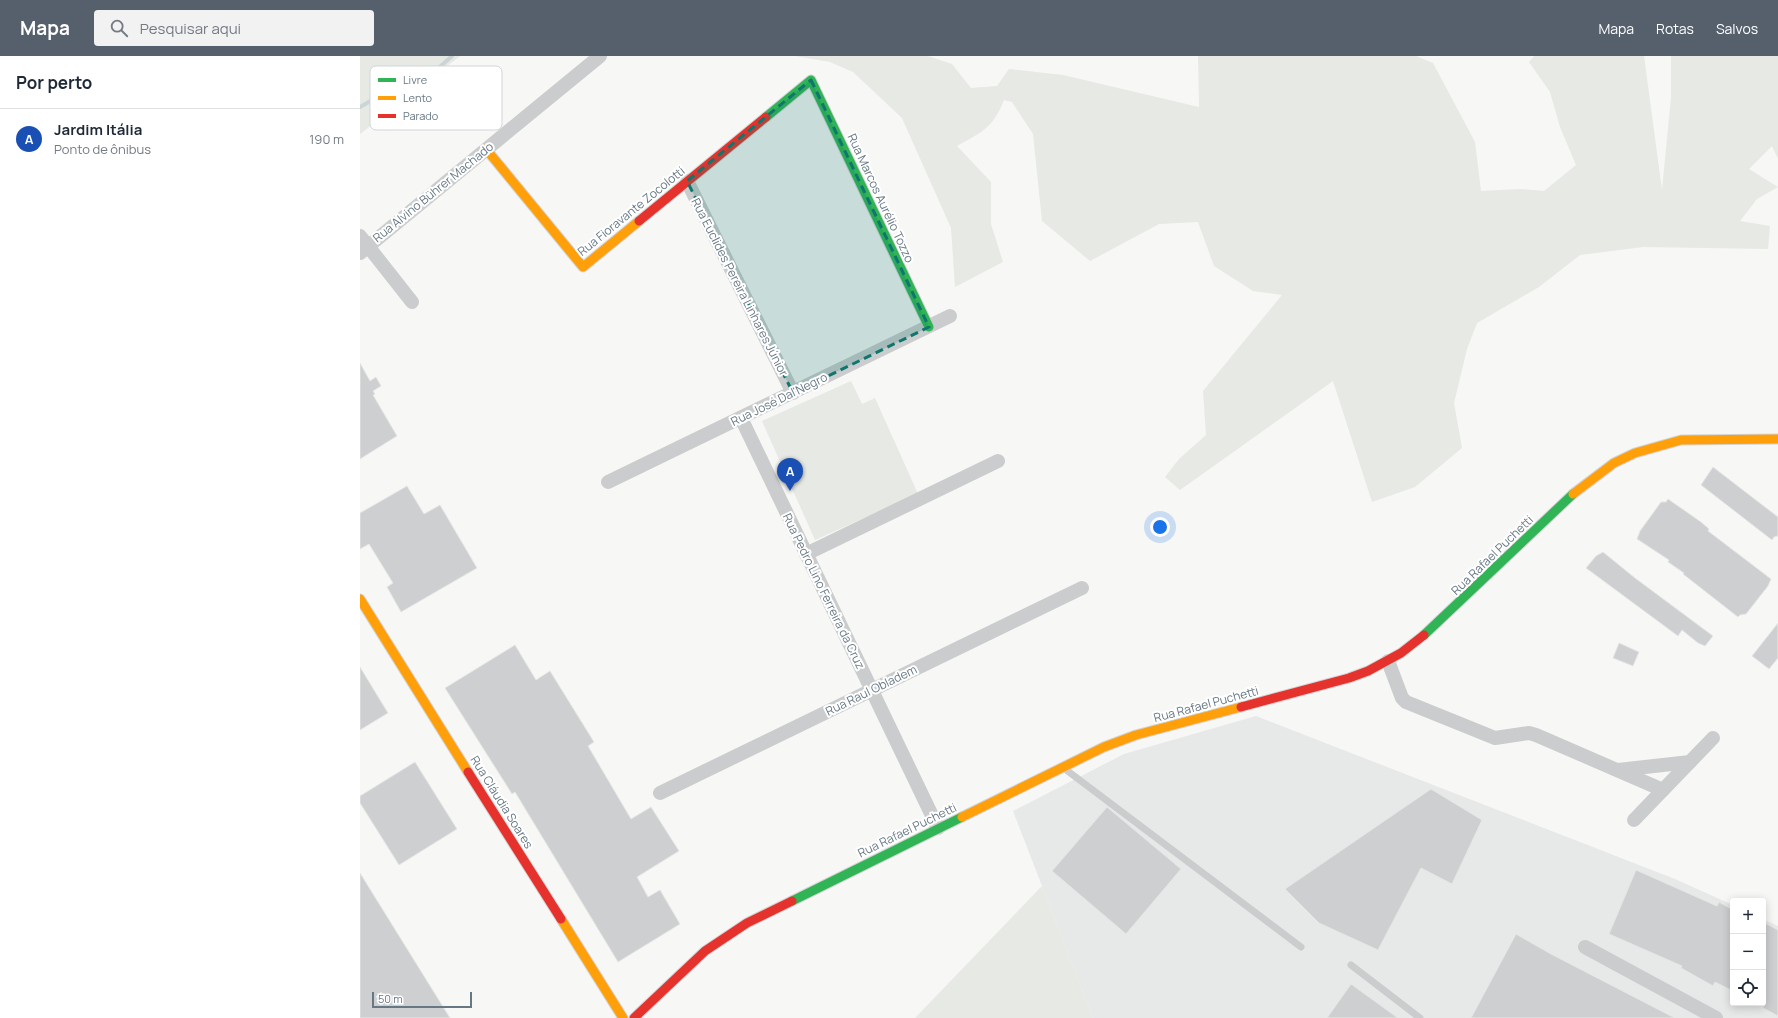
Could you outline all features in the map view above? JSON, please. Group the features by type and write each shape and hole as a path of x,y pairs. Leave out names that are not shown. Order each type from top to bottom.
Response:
{"street":[{"name":"Rua Alvino Bührer Machado","path":"363,245 486,149 600,56"},
{"name":"Rua Fioravante Zocolotti","path":"486,149 583,267 811,80"},
{"name":"Rua Marcos Aurélio Tozzo","path":"811,80 929,327"},
{"name":"Rua Euclides Pereira Linhares Júnior","path":"687,181 793,393"},
{"path":"363,245 412,302"},
{"name":"Rua José Dal'Negro","path":"608,482 950,316"},
{"name":"Rua Pedro Lino Ferreira da Cruz","path":"741,418 938,828"},
{"name":"Rua Rafael Puchetti","path":"634,1018 705,951 741,927 768,912 1104,747 1136,735 1349,678 1388,661 1414,644 1430,630 1574,493 1614,463 1635,453 1681,440 1778,439"},
{"path":"806,554 998,461"},
{"name":"Rua Raul Obladem","path":"660,793 1082,588"},
{"name":"Rua Cláudia Soares","path":"360,599 623,1018"},
{"path":"1388,661 1402,698 1406,702 1495,738 1529,733 1536,735 1663,790"},
{"path":"1634,820 1713,738"},
{"path":"1618,770 1690,762"},
{"path":"1585,947 1716,1018"}],"lane":[{"path":"1062,767 1301,947"},
{"path":"1351,966 1420,1018"}],"highlighted area":[{"path":"811,80 929,327 793,393 687,181"}],"shaded area":[{"path":"360,56 460,56 447,66 370,66 370,126 360,134"},
{"path":"795,56 928,56 952,64 971,88 997,86 1009,69 1063,75 1199,107 1198,56 1416,56 1433,63 1475,142 1481,191 1520,189 1544,191 1576,165 1560,127 1550,92 1529,62 1534,56 1644,56 1662,190 1671,97 1671,56 1778,56 1778,159 1772,146 1749,169 1778,187 1757,199 1740,221 1770,226 1768,249 1643,247 1580,255 1539,287 1477,323 1467,349 1454,403 1462,448 1415,487 1372,502 1333,381 1180,490 1165,477 1179,459 1206,435 1203,391 1282,295 1253,291 1214,266 1198,222 1159,224 1090,261 1042,221 1033,134 1012,102 1004,100 996,117 986,128 957,146 991,182 991,224 1003,262 955,287 951,228 902,118 853,72 830,62"},
{"path":"851,381 862,404 875,398 918,494 815,540 762,421"},
{"path":"1256,716 1675,879 1730,904 1730,1006 1766,1006 1766,920 1778,926 1778,1018 1093,1018 1013,811 1124,754"},
{"path":"1042,886 1093,1018 915,1018"}],"building":[{"path":"360,363 370,381 376,377 381,386 373,391 375,394 373,395 397,436 360,459"},
{"path":"1713,467 1778,517 1778,536 1774,537 1772,540 1701,485"},
{"path":"407,486 424,514 440,505 477,568 401,612 387,587 393,583 369,544 360,549 360,513"},
{"path":"1668,499 1701,522 1709,529 1708,531 1771,579 1768,586 1746,614 1738,617 1683,574 1684,573 1668,562 1669,560 1637,539 1640,531 1661,502 1666,502"},
{"path":"1603,552 1635,578 1713,636 1705,646 1698,643 1682,630 1678,636 1586,568 1596,556"},
{"path":"1778,623 1778,658 1769,669 1752,656"},
{"path":"1619,643 1639,652 1633,666 1613,658"},
{"path":"515,645 536,680 550,671 594,742 588,746 631,819 651,807 679,851 637,877 648,897 660,890 680,924 618,962 515,792 512,794 445,688"},
{"path":"360,667 388,713 360,730"},
{"path":"415,762 457,829 399,865 360,803 360,796"},
{"path":"1431,789 1482,820 1452,884 1421,868 1378,950 1319,923 1285,889"},
{"path":"1107,807 1181,869 1126,934 1052,871"},
{"path":"1636,870 1717,906 1719,902 1730,908 1730,990 1715,982 1713,986 1681,968 1682,966 1609,934"},
{"path":"360,873 450,1018 360,1018"},
{"path":"1766,924 1778,930 1778,1016 1763,1008 1763,1006 1766,1006"},
{"path":"1516,934 1551,954 1675,1018 1471,1018"},
{"path":"1351,984 1398,1018 1327,1018"}],"waterway":[{"path":"441,66 452,56"},
{"path":"360,107 370,101"}],"traffic: fast":[{"path":"766,117 811,80 929,327"},
{"path":"1424,635 1573,494"},
{"path":"792,901 962,817"}],"traffic: slow":[{"path":"486,149 583,267 639,221"},
{"path":"1573,494 1614,463 1635,453 1681,440 1778,439"},
{"path":"360,599 468,772"},
{"path":"962,817 1104,747 1136,735 1241,707"},
{"path":"561,919 623,1018"}],"traffic: jam":[{"path":"639,221 766,117"},
{"path":"1241,707 1349,678 1368,671 1401,653 1424,635"},
{"path":"468,772 561,919"},
{"path":"634,1018 705,951 747,923 792,901"}],"place":[{"name":"Jardim Itália","path":"790,491"}]}
